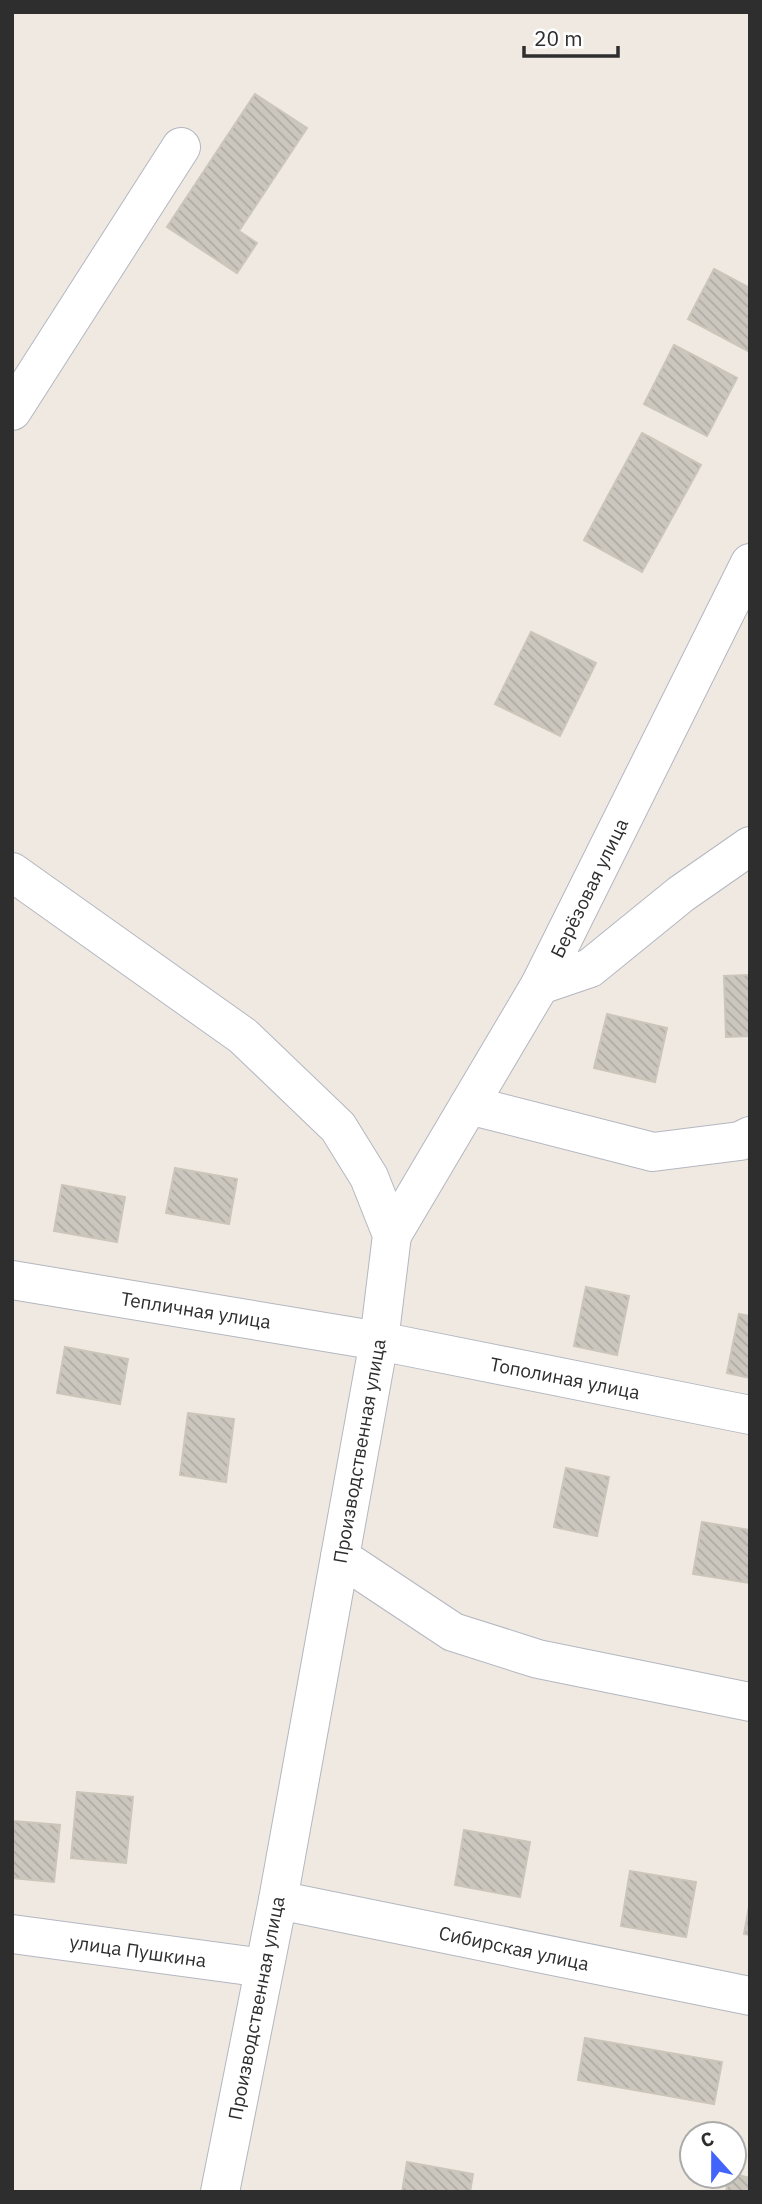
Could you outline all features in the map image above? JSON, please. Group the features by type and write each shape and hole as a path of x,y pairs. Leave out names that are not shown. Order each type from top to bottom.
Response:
{"street":[{"path":"12,411 181,147"},
{"name":"Берёзовая улица","path":"540,985 750,563"},
{"name":"Берёзовая улица","path":"540,985 590,968 681,894 750,846"},
{"name":"Производственная улица","path":"12,872 243,1037 338,1127 369,1177 392,1235 379,1341 278,1900 220,2192"},
{"path":"392,1235 540,985"},
{"path":"469,1105 653,1153 740,1141 750,1136"},
{"name":"Тепличная улица","path":"12,1280 379,1341"},
{"name":"Тополиная улица","path":"379,1341 750,1415"},
{"path":"340,1557 453,1632 538,1659 750,1702"},
{"name":"Сибирская улица","path":"278,1900 750,1996"},
{"name":"улица Пушкина","path":"12,1934 264,1968"}],"building":[{"path":"255,94 307,128 239,231 257,243 237,273 167,227"},
{"path":"714,269 750,288 750,352 688,319"},
{"path":"674,345 737,378 707,436 644,404"},
{"path":"642,433 701,465 642,572 584,540"},
{"path":"531,632 596,663 560,736 495,704"},
{"path":"750,975 750,1036 726,1037 724,976"},
{"path":"607,1014 667,1028 655,1082 594,1068"},
{"path":"175,1168 237,1179 229,1224 166,1213"},
{"path":"62,1185 125,1197 117,1242 54,1231"},
{"path":"586,1287 629,1296 617,1355 574,1346"},
{"path":"739,1314 750,1316 750,1378 727,1373"},
{"path":"65,1347 128,1359 120,1404 57,1393"},
{"path":"188,1413 234,1419 226,1482 180,1475"},
{"path":"566,1468 609,1477 597,1536 554,1527"},
{"path":"702,1522 750,1530 750,1583 693,1574"},
{"path":"77,1792 133,1797 126,1863 71,1858"},
{"path":"13,1821 60,1825 54,1882 12,1878"},
{"path":"464,1830 530,1842 520,1897 455,1885"},
{"path":"630,1871 696,1882 686,1937 621,1926"},
{"path":"750,1901 750,1935 744,1934"},
{"path":"585,2038 722,2062 714,2104 578,2080"},
{"path":"407,2162 473,2174 470,2192 402,2192"},
{"path":"750,2178 750,2192 726,2192 748,2190"}]}
